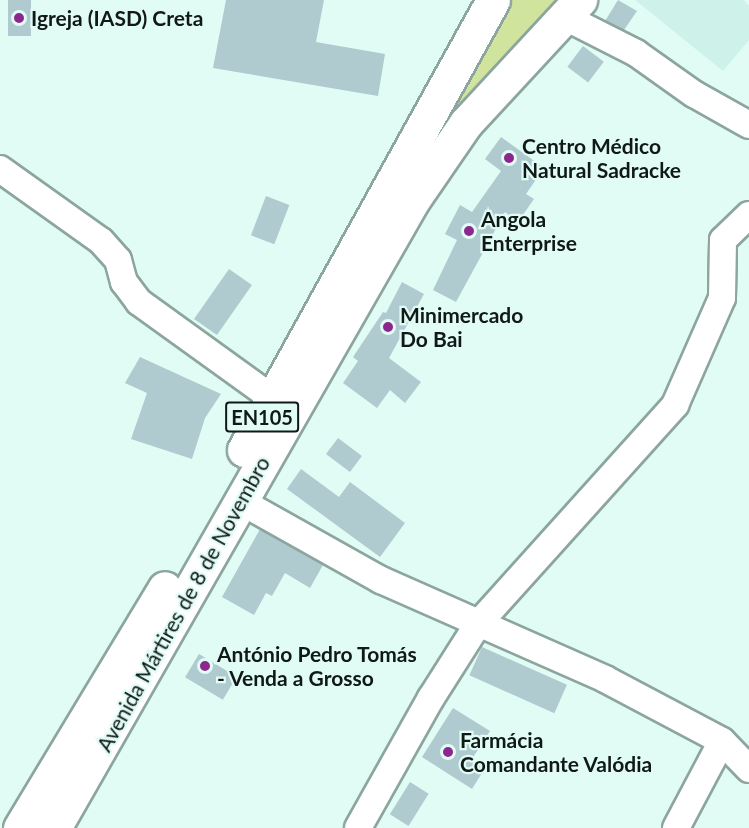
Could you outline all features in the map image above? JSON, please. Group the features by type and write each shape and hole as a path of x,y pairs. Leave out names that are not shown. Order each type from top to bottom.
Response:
{"main road":[{"name":"Avenida Mártires de 8 de Novembro","path":"20,828 97,707 273,398 494,0"},
{"name":"Avenida Mártires de 8 de Novembro","path":"54,828 240,501 439,160 496,86 572,8"}],"street":[{"path":"572,8 694,94 749,125"},
{"path":"0,169 101,241 118,260 124,282 139,302 273,398"},
{"path":"362,827 431,698 478,624 675,405 722,298 723,240 749,215"},
{"path":"240,501 381,580 605,679 722,741 749,769"},
{"path":"676,828 722,741"}],"shaded area":[{"path":"635,0 744,0 749,6 749,40 723,71"}],"green space":[{"path":"510,0 559,0 494,68 422,160"}],"building":[{"name":"Igreja (IASD) Creta","path":"8,0 31,0 31,36 8,36"},
{"path":"226,0 324,0 316,42 385,54 378,96 213,68"},
{"path":"618,0 637,11 624,30 605,21"},
{"path":"583,46 604,62 588,82 567,67"},
{"path":"501,137 544,168 526,194 534,199 518,222 505,212 456,302 433,290 457,240 445,234 460,205 472,212 501,171 485,159"},
{"path":"266,196 289,205 274,244 251,235"},
{"path":"229,269 252,285 217,335 194,319"},
{"path":"402,282 424,294 389,358 421,382 405,403 390,390 377,408 343,383 358,361 353,357 383,312 386,313"},
{"path":"140,357 221,394 205,418 192,459 131,439 147,393 125,383"},
{"path":"338,438 362,456 350,472 326,454"},
{"path":"301,469 339,497 350,482 405,523 380,557 287,489"},
{"path":"260,529 323,565 310,588 285,573 272,596 266,593 254,615 222,597"},
{"path":"482,647 567,685 554,713 469,675"},
{"name":"António Pedro Tomás - Venda a Grosso","path":"199,654 237,677 223,700 185,677"},
{"path":"453,708 490,731 472,759 485,768 472,789 422,757"},
{"path":"410,782 429,794 409,826 390,814"}],"place":[{"name":"Igreja (IASD) Creta","path":"19,18"},
{"name":"Centro Médico Natural Sadracke","path":"509,158"},
{"name":"Angola Enterprise","path":"469,231"},
{"name":"Minimercado Do Bai","path":"388,327"},
{"name":"António Pedro Tomás - Venda a Grosso","path":"205,666"},
{"name":"Farmácia Comandante Valódia","path":"448,752"}]}
